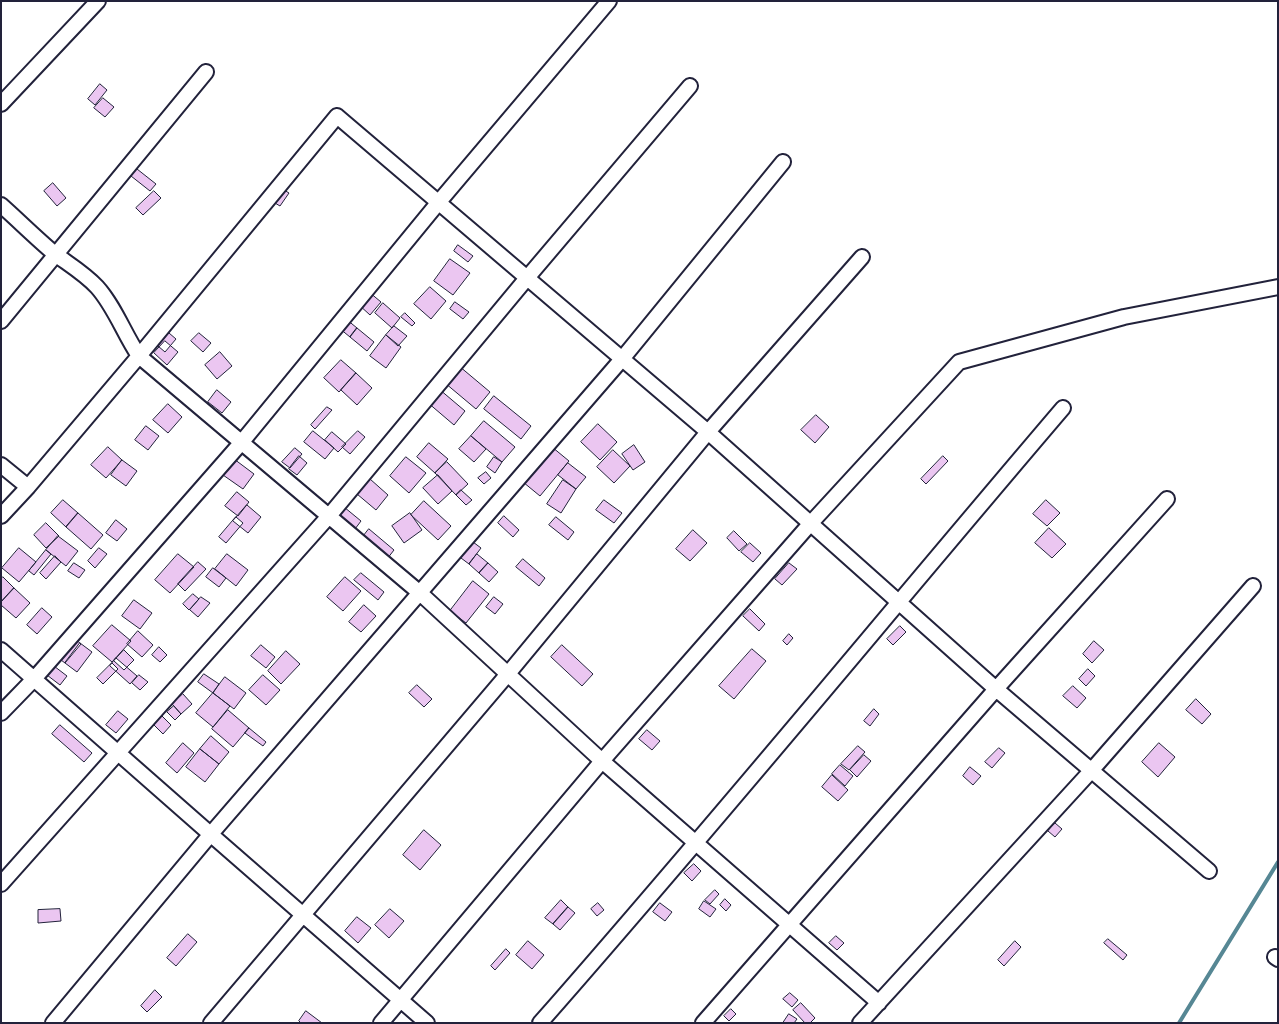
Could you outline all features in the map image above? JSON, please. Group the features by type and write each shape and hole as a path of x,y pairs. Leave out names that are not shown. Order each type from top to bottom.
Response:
{"street":[{"path":"1,104 98,1"},
{"path":"1,713 34,679 241,443 438,203 609,1"},
{"path":"1,321 206,72"},
{"path":"1,884 329,516 690,86"},
{"path":"1,516 138,356 337,116 708,432 996,689 1209,871"},
{"path":"53,1023 210,835 622,359 783,162"},
{"path":"1,205 98,288 114,312 138,356 420,593 602,761 879,1003"},
{"path":"211,1023 507,675 708,432 862,257"},
{"path":"381,1023 602,761 810,524 959,362 1124,317 1278,287"},
{"path":"540,1023 696,844 898,601 1063,408"},
{"path":"1,465 28,486"},
{"path":"703,1023 996,689 1167,499"},
{"path":"860,1023 1091,771 1253,586"},
{"path":"1,650 302,916 427,1023"}],"building":[{"path":"100,84 107,90 95,105 88,99"},
{"path":"103,98 114,107 105,117 94,108"},
{"path":"137,169 156,184 150,191 131,176"},
{"path":"53,183 66,198 57,206 44,191"},
{"path":"284,190 289,193 280,206 275,203"},
{"path":"154,191 161,198 143,215 136,208"},
{"path":"458,245 473,256 468,262 454,251"},
{"path":"450,259 470,273 453,295 434,281"},
{"path":"430,287 446,301 431,319 414,304"},
{"path":"369,292 381,302 370,315 358,304"},
{"path":"455,302 469,312 463,319 450,309"},
{"path":"383,303 400,318 392,328 375,313"},
{"path":"405,313 415,323 412,326 401,317"},
{"path":"346,319 357,328 350,337 339,328"},
{"path":"394,326 407,336 398,346 386,335"},
{"path":"357,328 374,342 367,351 350,337"},
{"path":"169,333 176,339 165,352 158,346"},
{"path":"199,333 211,343 203,352 191,341"},
{"path":"386,335 401,347 386,368 370,356"},
{"path":"165,341 178,352 167,365 154,353"},
{"path":"220,352 232,366 217,379 205,365"},
{"path":"341,360 356,373 339,392 324,378"},
{"path":"459,366 490,392 476,409 445,383"},
{"path":"356,373 372,388 357,405 341,390"},
{"path":"439,389 465,411 454,425 427,402"},
{"path":"217,390 231,402 222,413 208,402"},
{"path":"494,396 531,426 521,439 484,409"},
{"path":"168,404 182,417 168,433 153,420"},
{"path":"327,407 332,410 315,429 311,425"},
{"path":"816,415 829,427 815,443 801,430"},
{"path":"484,421 515,447 502,462 471,436"},
{"path":"598,424 617,442 600,460 581,442"},
{"path":"146,426 159,436 148,450 135,440"},
{"path":"313,431 334,448 325,459 304,442"},
{"path":"358,431 365,437 350,454 342,447"},
{"path":"332,432 346,444 338,452 325,440"},
{"path":"471,436 486,449 474,462 459,449"},
{"path":"429,443 448,459 435,473 417,457"},
{"path":"634,445 645,462 633,470 622,454"},
{"path":"108,447 122,460 106,478 91,465"},
{"path":"552,447 569,461 540,496 523,482"},
{"path":"295,448 302,454 290,468 282,462"},
{"path":"613,450 630,466 614,483 597,467"},
{"path":"299,456 307,463 297,475 289,469"},
{"path":"943,456 948,461 926,484 921,479"},
{"path":"406,457 426,473 409,493 390,476"},
{"path":"494,457 502,462 495,473 487,467"},
{"path":"234,459 254,474 243,489 223,475"},
{"path":"122,460 137,471 126,486 111,475"},
{"path":"447,462 468,484 456,495 435,473"},
{"path":"568,463 586,477 576,489 558,475"},
{"path":"486,472 491,478 484,484 478,478"},
{"path":"438,475 452,491 438,504 423,488"},
{"path":"370,479 388,495 376,510 357,494"},
{"path":"563,480 576,489 561,513 547,504"},
{"path":"461,490 472,500 466,505 456,495"},
{"path":"237,492 249,502 238,516 225,506"},
{"path":"63,500 78,513 66,527 51,513"},
{"path":"604,500 622,513 614,523 596,510"},
{"path":"1046,500 1060,513 1047,526 1033,514"},
{"path":"424,501 451,526 438,540 411,515"},
{"path":"247,505 261,517 248,533 233,521"},
{"path":"344,507 361,521 355,529 338,514"},
{"path":"78,513 103,535 91,549 66,527"},
{"path":"410,513 422,530 404,543 392,526"},
{"path":"504,516 519,530 513,537 498,523"},
{"path":"236,517 243,523 226,543 219,537"},
{"path":"556,517 574,532 568,540 549,525"},
{"path":"116,520 127,529 117,541 106,533"},
{"path":"46,523 59,536 46,548 34,535"},
{"path":"1049,528 1066,544 1052,558 1035,543"},
{"path":"369,529 394,550 387,559 362,538"},
{"path":"693,530 707,543 690,561 676,549"},
{"path":"734,531 747,544 739,551 727,538"},
{"path":"58,536 78,551 66,566 46,550"},
{"path":"469,539 481,548 469,564 457,555"},
{"path":"750,543 761,553 753,562 741,552"},
{"path":"19,548 36,562 19,582 2,568"},
{"path":"99,548 107,554 95,568 88,561"},
{"path":"46,550 51,554 34,575 29,571"},
{"path":"178,554 194,567 170,593 155,580"},
{"path":"227,554 248,570 236,586 215,569"},
{"path":"477,554 488,563 479,573 469,564"},
{"path":"55,556 61,562 46,579 40,573"},
{"path":"523,559 545,578 539,586 516,567"},
{"path":"198,562 206,569 185,591 178,584"},
{"path":"74,563 85,570 79,578 68,571"},
{"path":"488,563 498,572 489,582 479,573"},
{"path":"789,563 797,569 782,585 775,579"},
{"path":"213,568 226,578 219,587 206,577"},
{"path":"361,573 384,592 378,600 354,580"},
{"path":"3,577 14,588 1,602 1,579"},
{"path":"345,577 361,591 343,611 327,597"},
{"path":"473,581 489,594 466,623 450,611"},
{"path":"14,588 30,603 16,618 1,605 1,602"},
{"path":"193,594 199,599 189,610 183,604"},
{"path":"201,597 210,603 198,617 190,610"},
{"path":"494,597 503,604 495,614 486,607"},
{"path":"134,600 152,613 140,629 122,616"},
{"path":"364,605 376,616 361,632 349,622"},
{"path":"42,608 52,617 37,634 27,625"},
{"path":"750,609 765,624 759,631 743,616"},
{"path":"112,625 131,641 112,662 93,646"},
{"path":"900,626 906,632 893,645 887,639"},
{"path":"138,631 153,645 142,657 127,644"},
{"path":"789,634 793,638 787,645 783,641"},
{"path":"73,637 81,644 65,663 57,657"},
{"path":"1094,641 1104,650 1092,663 1083,654"},
{"path":"80,643 92,652 77,672 65,663"},
{"path":"261,645 275,657 266,668 251,656"},
{"path":"562,645 593,674 582,686 551,657"},
{"path":"159,647 167,655 160,662 152,655"},
{"path":"752,649 766,661 734,699 719,686"},
{"path":"124,650 134,660 124,670 114,661"},
{"path":"286,651 300,664 281,684 268,671"},
{"path":"116,658 137,676 130,684 110,666"},
{"path":"50,663 67,676 60,685 43,672"},
{"path":"112,663 118,669 103,684 97,678"},
{"path":"1088,669 1095,676 1086,686 1079,679"},
{"path":"204,674 219,684 213,693 198,682"},
{"path":"139,675 148,682 140,690 132,683"},
{"path":"263,675 280,690 266,705 249,690"},
{"path":"225,677 246,693 234,709 213,693"},
{"path":"417,685 432,699 424,707 409,693"},
{"path":"1073,686 1086,698 1077,708 1063,696"},
{"path":"213,693 230,706 213,727 196,713"},
{"path":"183,694 192,704 181,714 172,704"},
{"path":"1196,699 1211,714 1202,724 1186,710"},
{"path":"174,706 181,714 175,720 167,712"},
{"path":"874,709 879,714 870,726 864,721"},
{"path":"228,710 249,728 233,747 212,729"},
{"path":"118,711 128,719 116,733 106,725"},
{"path":"162,716 171,725 163,734 154,725"},
{"path":"60,725 92,753 84,762 52,734"},
{"path":"249,728 266,742 263,746 245,733"},
{"path":"647,730 660,741 652,750 639,739"},
{"path":"211,736 229,752 219,764 200,749"},
{"path":"183,743 194,753 177,773 166,763"},
{"path":"1159,743 1175,757 1158,777 1142,762"},
{"path":"858,746 865,752 849,770 841,764"},
{"path":"999,748 1005,753 992,768 985,762"},
{"path":"200,749 219,764 205,782 186,767"},
{"path":"864,755 871,761 857,777 850,770"},
{"path":"840,765 853,776 845,786 832,774"},
{"path":"970,767 981,776 973,785 963,776"},
{"path":"832,775 848,790 838,801 822,787"},
{"path":"1055,823 1062,829 1055,837 1048,831"},
{"path":"424,830 441,845 420,870 403,855"},
{"path":"694,864 701,871 692,881 684,873"},
{"path":"715,890 719,894 710,904 705,900"},
{"path":"725,899 731,905 726,911 720,905"},
{"path":"561,900 568,907 553,924 545,918"},
{"path":"704,901 716,909 710,917 699,909"},
{"path":"598,903 604,910 597,916 591,909"},
{"path":"660,903 672,912 665,921 653,912"},
{"path":"568,907 575,913 560,930 553,924"},
{"path":"60,909 61,921 38,923 38,910"},
{"path":"390,909 404,921 389,938 375,925"},
{"path":"357,917 371,928 358,943 345,931"},
{"path":"188,934 197,942 176,966 167,958"},
{"path":"836,936 844,943 837,950 829,943"},
{"path":"1108,939 1127,955 1123,960 1104,943"},
{"path":"528,941 544,955 532,969 516,955"},
{"path":"1015,941 1021,947 1004,966 998,960"},
{"path":"506,949 510,953 495,970 491,966"},
{"path":"155,990 162,997 147,1012 141,1006"},
{"path":"790,993 798,1000 792,1007 783,999"},
{"path":"801,1003 815,1018 810,1023 805,1023 793,1010"},
{"path":"731,1009 736,1014 729,1021 724,1016"},
{"path":"306,1011 322,1023 301,1023 299,1021"},
{"path":"789,1014 797,1019 794,1023 783,1023"}],"waterway":[{"path":"1179,1023 1278,862"}]}
